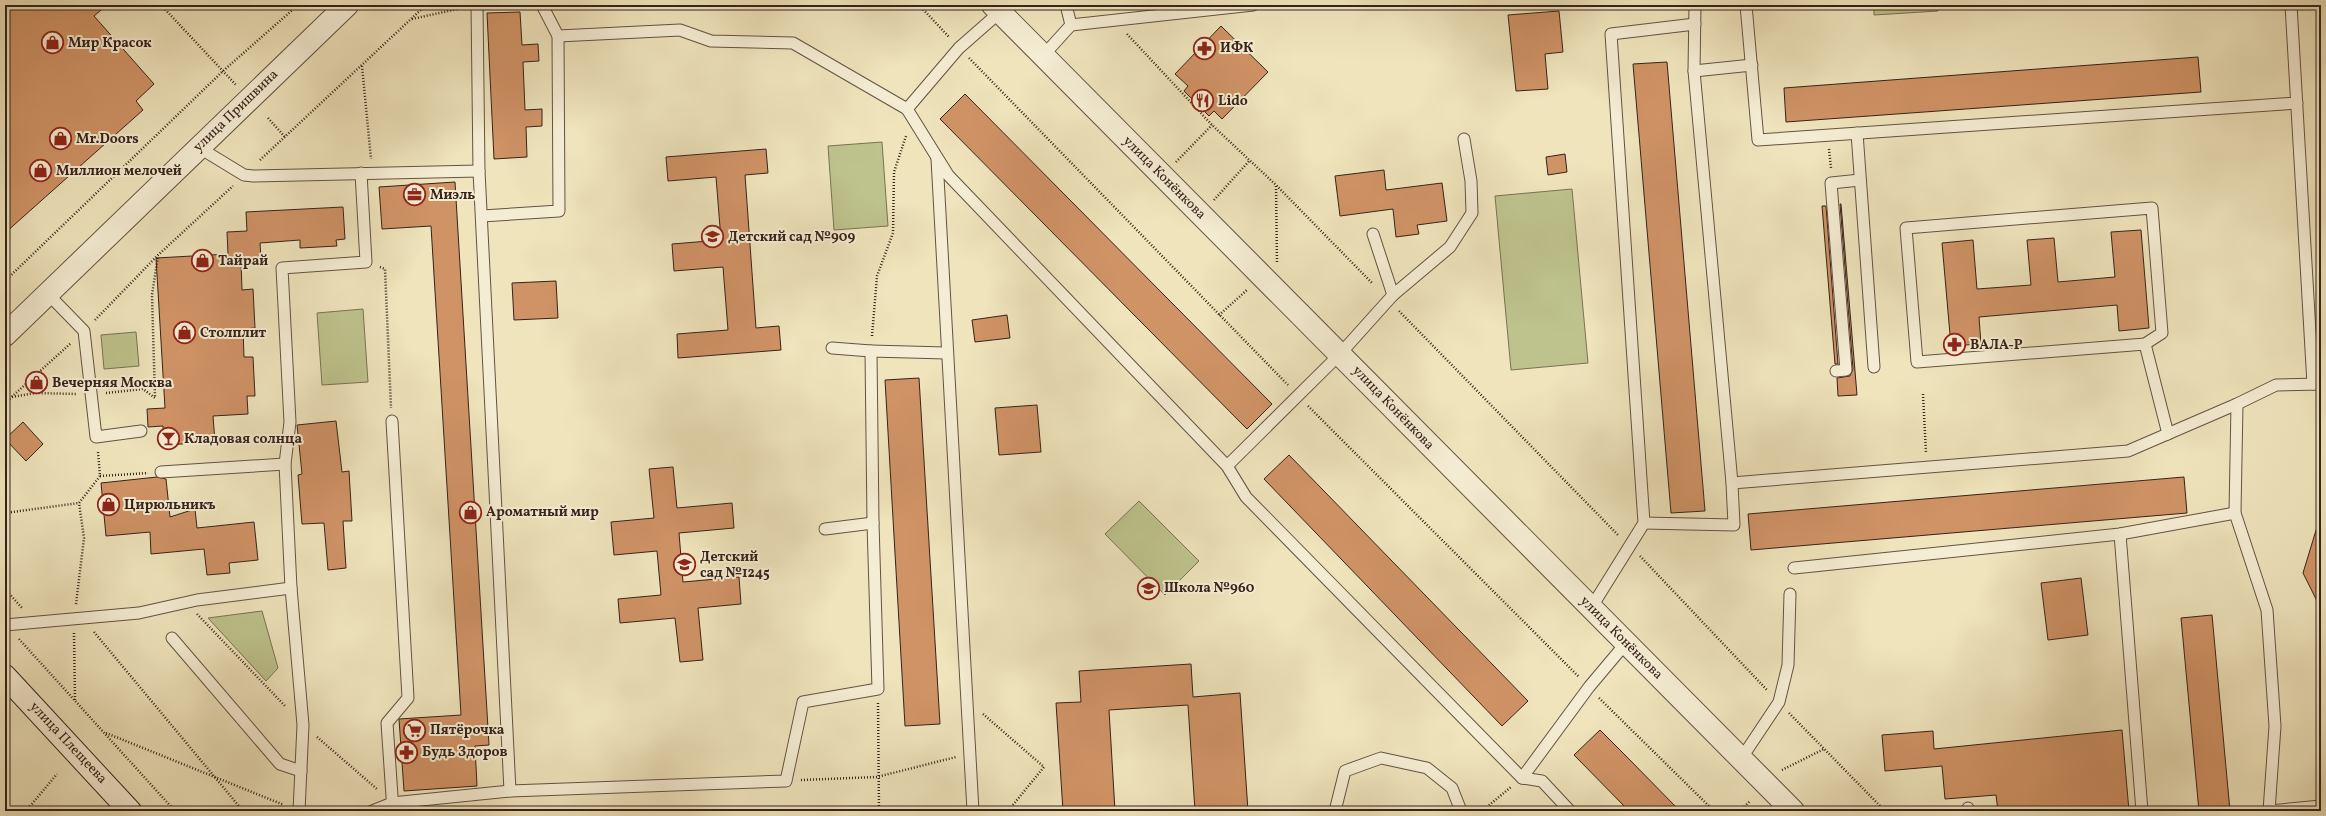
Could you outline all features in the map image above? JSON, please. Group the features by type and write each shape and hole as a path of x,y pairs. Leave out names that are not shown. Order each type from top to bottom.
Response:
{"street":[{"name":"улица Пришвина","path":"5,335 198,147 347,5"},
{"name":"улица Конёнкова","path":"996,9 1042,57 1340,354 1793,811"},
{"name":"улица Плещеева","path":"5,676 130,811"}],"lane":[{"path":"482,216 559,211 558,36 542,5"},
{"path":"1066,5 1071,25"},
{"path":"1042,57 1071,25 1253,5"},
{"path":"1644,523 1734,524 1732,483 1694,71 1695,5"},
{"path":"1746,5 1758,140 2298,103"},
{"path":"1732,483 2128,451 2237,404 2276,385 2317,384 2291,5"},
{"path":"474,6 479,171 510,791"},
{"path":"907,109 959,48 996,9"},
{"path":"1591,608 1631,547 1644,523 1611,34 1695,24"},
{"path":"558,36 680,30 711,41 793,44 907,109 948,175 1227,466 1246,497 1522,778 1542,782 1570,811"},
{"path":"1694,71 1752,65"},
{"path":"1857,133 1874,367"},
{"path":"1227,466 1340,354 1390,297 1450,247 1472,213 1471,181 1464,139"},
{"path":"198,147 244,175 479,171"},
{"path":"937,159 946,353 973,811"},
{"path":"299,811 303,725 291,588 285,464 290,422 282,268 366,262 366,172"},
{"path":"1836,371 1846,370 1831,183 1860,180"},
{"path":"2152,208 2162,333 2145,344 1917,362 1906,228 2152,208"},
{"path":"1373,234 1390,297"},
{"path":"48,294 84,331 96,437 142,431"},
{"path":"2145,344 2168,434"},
{"path":"832,348 871,351 946,353"},
{"path":"372,811 510,791 786,781 803,702 878,689 872,523 871,351"},
{"path":"2237,404 2235,513 2267,610 2275,726 2269,811 2321,806"},
{"path":"392,421 408,698 387,723 393,807"},
{"path":"161,472 285,464"},
{"path":"1794,568 2120,534 2235,513"},
{"path":"825,529 872,523"},
{"path":"2120,534 2142,811"},
{"path":"6,625 79,620 139,613 185,602 291,588"},
{"path":"1742,759 1779,702 1788,665 1790,594"},
{"path":"172,638 280,764 301,771"},
{"path":"1522,778 1589,687 1626,644"},
{"path":"1335,811 1345,771 1381,758 1427,768 1452,788 1461,811"}],"path":[{"path":"161,5 240,89"},
{"path":"5,281 223,71 298,5"},
{"path":"5,403 84,331 158,255 426,5"},
{"path":"919,5 959,48 1298,396 1714,811"},
{"path":"412,19 474,6"},
{"path":"1113,20 1212,125 1276,185 1390,297 1885,811"},
{"path":"362,66 366,172"},
{"path":"268,118 285,137"},
{"path":"1175,162 1212,125"},
{"path":"871,351 877,276 892,233 894,172 908,132"},
{"path":"1828,135 1831,170 1859,168"},
{"path":"1213,200 1250,160"},
{"path":"1276,185 1277,263"},
{"path":"12,397 34,393 92,394 143,389 155,398 152,295 158,255"},
{"path":"366,262 385,269 392,421"},
{"path":"1219,315 1248,288"},
{"path":"1923,394 1926,467"},
{"path":"5,513 79,503 100,476 96,437"},
{"path":"100,476 161,472"},
{"path":"75,701 84,538 79,503"},
{"path":"5,589 26,613"},
{"path":"185,602 303,725 393,807"},
{"path":"79,620 243,811"},
{"path":"6,625 175,811"},
{"path":"878,689 877,777 879,811"},
{"path":"966,699 1044,767 1008,811"},
{"path":"103,732 287,806"},
{"path":"1782,770 1824,749"},
{"path":"786,781 877,777 970,754"},
{"path":"26,811 57,774"},
{"path":"1482,811 1522,778"},
{"path":"1740,811 1750,800"},
{"path":"84,811 89,807"}],"green space":[{"path":"1874,5 1938,5 1938,11 1874,15"},
{"path":"882,142 888,226 834,230 828,146"},
{"path":"1572,189 1588,363 1511,370 1495,196"},
{"path":"363,309 368,382 322,385 317,313"},
{"path":"136,332 139,366 104,369 101,335"},
{"path":"1139,501 1199,561 1165,595 1105,534"},
{"path":"262,611 278,668 266,681 208,618"}],"building":[{"name":"Миллион мелочей","path":"5,5 107,5 94,16 154,84 136,101 143,110 5,233"},
{"path":"1559,11 1563,52 1545,54 1548,89 1516,91 1508,15"},
{"path":"520,12 522,45 538,44 539,61 523,62 525,110 542,109 542,126 526,127 527,157 494,159 487,13"},
{"path":"1221,26 1268,72 1222,119 1214,111 1209,116 1184,91 1188,86 1175,74"},
{"path":"2198,57 2201,92 1786,122 1784,88"},
{"path":"1667,62 1705,511 1671,513 1633,64"},
{"path":"965,94 1272,404 1247,429 940,119"},
{"path":"766,149 768,173 745,175 756,328 779,326 781,350 678,358 677,334 728,330 723,267 674,271 672,244 721,240 716,177 668,181 666,157"},
{"path":"1565,154 1567,172 1548,175 1546,157"},
{"path":"1384,170 1386,190 1442,183 1447,221 1417,225 1419,234 1396,237 1393,209 1340,216 1335,176"},
{"path":"455,182 489,745 475,746 477,786 404,791 399,719 461,715 431,226 382,229 379,187"},
{"path":"1840,204 1857,395 1838,396 1837,378 1850,376 1853,369"},
{"path":"1822,206 1826,206 1838,364 1835,364"},
{"path":"343,207 345,239 336,240 337,246 300,248 300,240 260,243 261,259 241,260 242,290 253,289 255,328 243,329 244,357 253,357 255,396 247,396 248,414 213,416 215,442 164,445 163,426 148,427 147,409 165,408 156,258 228,254 227,232 247,231 246,212"},
{"path":"2141,230 2149,328 2119,331 2117,305 1979,317 1981,344 1951,346 1942,243 1973,240 1977,289 2031,285 2027,240 2054,238 2058,282 2115,277 2111,232"},
{"path":"556,281 558,318 514,320 512,283"},
{"path":"1007,315 1010,338 975,342 972,320"},
{"path":"919,378 940,724 905,726 885,380"},
{"path":"1037,405 1041,452 999,455 995,408"},
{"path":"336,421 342,472 349,471 352,521 343,521 346,568 328,570 324,523 302,524 298,475 302,474 297,425"},
{"path":"23,422 43,444 26,461 5,439"},
{"path":"1289,455 1528,701 1502,726 1264,479"},
{"path":"673,467 677,508 732,503 734,528 679,533 683,582 739,577 741,604 698,608 703,660 680,662 675,618 620,623 618,599 661,595 657,551 614,555 611,522 654,518 649,469"},
{"path":"157,477 166,479 170,517 195,509 197,528 254,522 258,560 229,563 230,573 207,575 204,549 151,554 150,532 106,536 101,483"},
{"path":"2184,477 2187,513 1751,550 1748,514"},
{"path":"2317,527 2321,528 2321,609 2303,573"},
{"path":"2081,578 2088,635 2048,640 2041,583"},
{"path":"2212,615 2230,811 2199,811 2181,618"},
{"path":"1191,664 1193,697 1240,693 1248,811 1195,811 1188,705 1109,710 1115,811 1063,811 1056,703 1081,702 1079,671"},
{"path":"1600,730 1680,811 1629,811 1574,755"},
{"path":"2122,730 2129,811 1998,811 1996,795 1945,799 1942,766 1885,771 1882,735 1933,731 1934,749"}],"place":[{"name":"Мир Красок","path":"53,43"},
{"name":"ИФК","path":"1205,48"},
{"name":"Lido","path":"1202,101"},
{"name":"Mr.Doors","path":"61,139"},
{"name":"Миллион мелочей","path":"40,171"},
{"name":"Миэль","path":"415,195"},
{"name":"Детский сад №909","path":"713,237"},
{"name":"Тайрай","path":"203,261"},
{"name":"Столплит","path":"185,333"},
{"name":"ВАЛА-Р","path":"1955,345"},
{"name":"Вечерняя Москва","path":"37,383"},
{"name":"Кладовая солнца","path":"169,439"},
{"name":"Цирюльникъ","path":"108,505"},
{"name":"Ароматный мир","path":"470,512"},
{"name":"Детский сад №1245","path":"684,565"},
{"name":"Школа №960","path":"1149,588"},
{"name":"Пятёрочка","path":"415,730"},
{"name":"Будь Здоров","path":"406,752"}]}
